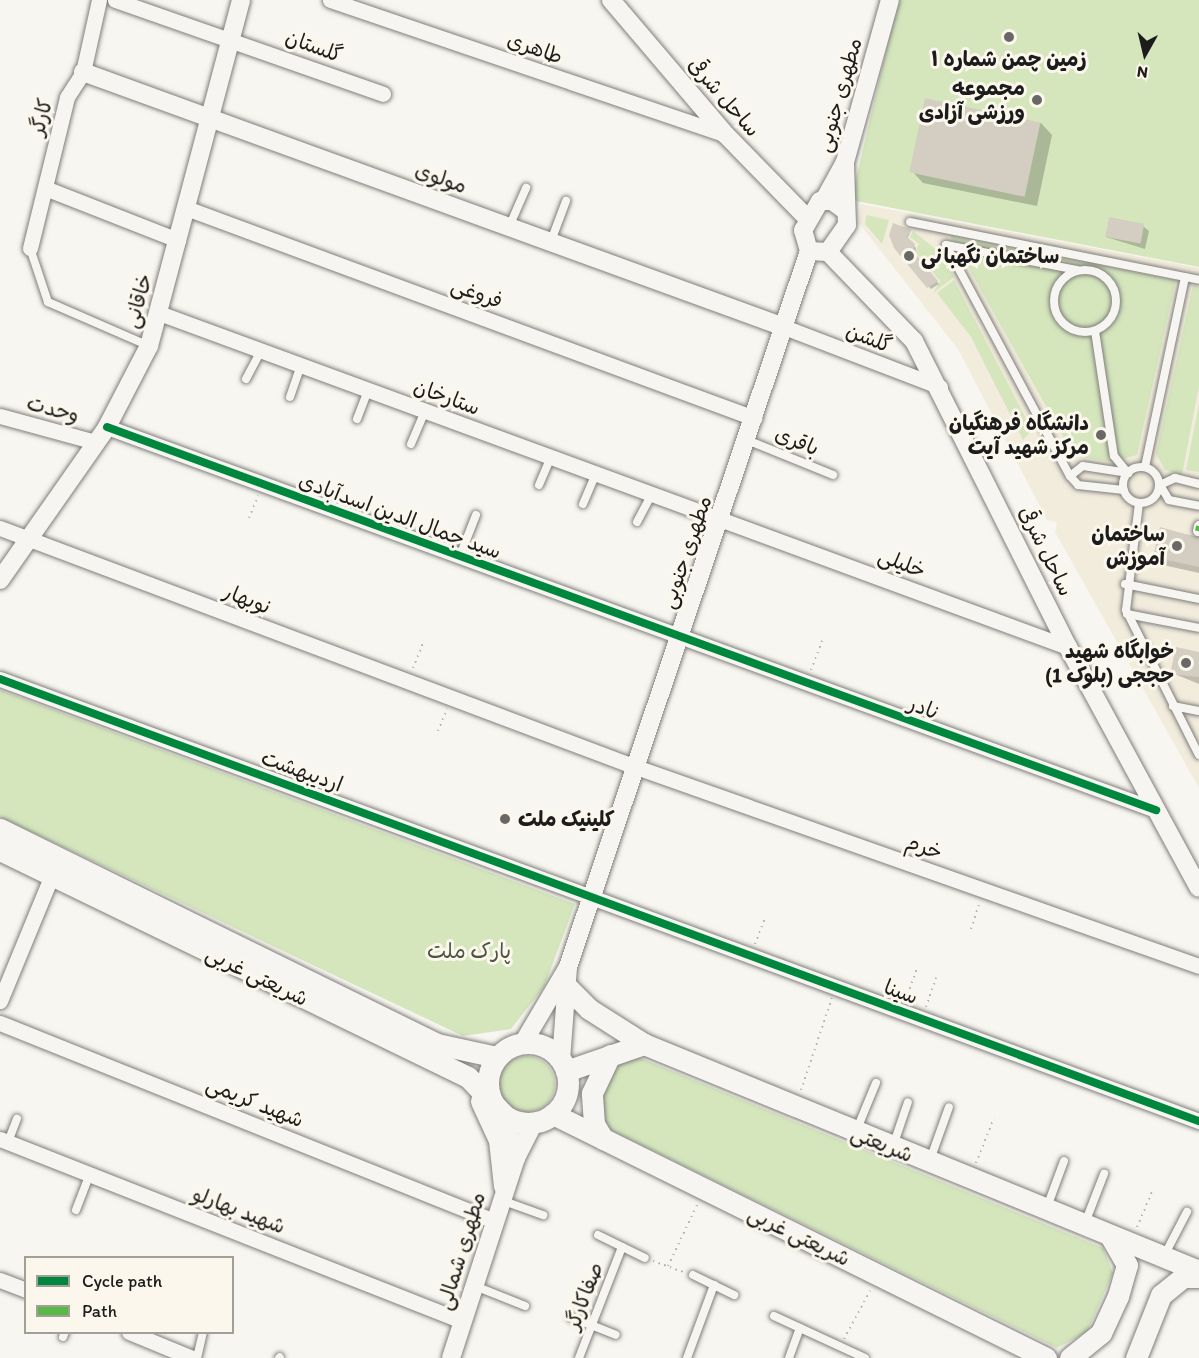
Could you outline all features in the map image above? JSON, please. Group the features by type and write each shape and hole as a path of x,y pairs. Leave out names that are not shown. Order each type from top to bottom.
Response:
{"main road":[{"name":"شریعتی غربی","path":"0,829 437,1044 497,1057"},
{"name":"شریعتی غربی","path":"0,850 51,877 468,1077 498,1108"},
{"name":"شریعتی","path":"567,977 589,1009 644,1044 794,1109 1199,1271"},
{"path":"523,1043 543,1046 563,1065 566,1095 543,1118 498,1108 488,1078 497,1057 523,1043"},
{"path":"563,1065 644,1044"},
{"path":"603,1139 594,1124 592,1093 610,1054"},
{"path":"468,1077 499,1140 502,1193"},
{"name":"شریعتی غربی","path":"543,1118 603,1139 1046,1358"},
{"path":"1070,1358 1101,1333 1118,1296 1127,1265 1121,1240"},
{"path":"1136,1358 1161,1295 1183,1277 1199,1277"}],"street":[{"name":"کارگر","path":"30,248 67,97 83,72 99,0"},
{"name":"گلستان","path":"115,0 231,38 383,94"},
{"name":"خاقانی","path":"0,580 107,428 148,346 159,313 241,0"},
{"name":"طاهری","path":"330,0 726,135"},
{"name":"ساحل شرقی","path":"611,0 726,135 808,219"},
{"name":"مطهری جنوبی","path":"824,200 845,162 890,0"},
{"name":"مولوی","path":"83,72 784,327"},
{"path":"843,209 824,200 808,219 803,237 809,251 828,252 846,225 843,209 845,162"},
{"path":"45,188 178,240"},
{"name":"فروغی","path":"186,208 754,418"},
{"name":"مطهری جنوبی","path":"567,977 591,897 722,518 809,251"},
{"name":"ساحل شرقی","path":"828,252 914,341 940,387 1068,647 1199,888"},
{"name":"ستارخان","path":"159,313 722,518"},
{"name":"گلشن","path":"784,327 940,387"},
{"name":"وحدت","path":"0,416 95,442"},
{"name":"سید جمال الدین اسدآبادی","path":"107,428 680,639"},
{"name":"خلیلی","path":"722,518 1068,647"},
{"name":"نوبهار","path":"0,528 636,767"},
{"name":"نادر","path":"680,639 1156,810"},
{"name":"اردیبهشت","path":"0,679 591,897"},
{"name":"خرم","path":"636,767 1199,966"},
{"path":"0,1001 51,877"},
{"name":"سینا","path":"591,897 1199,1121"},
{"path":"523,1043 567,977"},
{"path":"563,1065 567,977"},
{"name":"شهید کریمی","path":"0,1023 494,1221"},
{"path":"498,1108 516,1158"},
{"name":"مطهری شمالی","path":"451,1358 502,1193 516,1158 543,1118"},
{"name":"شهید بهارلو","path":"4,1140 463,1321"},
{"path":"0,1280 24,1289"},
{"path":"149,1336 192,1358"}],"lane":[{"path":"509,227 526,188"},
{"path":"550,242 566,201"},
{"path":"910,222 1199,280"},
{"path":"1079,270 1056,289 1055,309 1075,330 1095,331 1116,309 1114,288 1100,273 946,245 1070,476 1078,485 1124,490 1138,503"},
{"path":"30,248 48,302 148,346"},
{"path":"1145,467 1185,277"},
{"path":"1095,331 1114,456 1128,473"},
{"path":"246,379 261,351"},
{"path":"290,398 301,365"},
{"path":"357,419 368,390"},
{"path":"411,444 425,411"},
{"name":"باقری","path":"747,440 833,475"},
{"path":"539,485 551,457"},
{"path":"1070,476 1083,466 1128,473 1145,467 1156,473 1169,500 1199,506"},
{"path":"583,504 596,473"},
{"path":"1124,490 1128,473"},
{"path":"1138,503 1151,501 1160,485 1175,478 1199,484"},
{"path":"637,522 652,494"},
{"path":"1138,503 1125,584 1127,614 1199,755"},
{"path":"459,558 476,515"},
{"path":"1125,584 1199,599"},
{"path":"1127,614 1199,628"},
{"path":"1173,706 1199,711"},
{"path":"855,1133 876,1083"},
{"path":"893,1148 908,1102"},
{"path":"929,1163 949,1107"},
{"path":"4,1140 17,1119"},
{"path":"1046,1210 1064,1161"},
{"path":"76,1210 90,1174"},
{"path":"1084,1226 1104,1174"},
{"path":"502,1193 543,1215"},
{"path":"1163,1257 1186,1212"},
{"path":"598,1235 645,1258"},
{"name":"صفاکارگر","path":"579,1358 622,1247"},
{"path":"693,1275 734,1295"},
{"path":"474,1286 525,1306"},
{"path":"687,1358 714,1286"},
{"path":"774,1316 865,1358"},
{"path":"571,1317 616,1335"},
{"path":"789,1358 800,1328"},
{"path":"197,1358 203,1334"}],"path":[{"path":"249,518 262,485"},
{"path":"806,684 823,638"},
{"path":"408,682 423,643"},
{"path":"438,731 452,698"},
{"path":"971,929 984,890"},
{"path":"750,956 766,916"},
{"path":"902,1012 918,966"},
{"path":"922,1019 936,978"},
{"path":"794,1109 835,987"},
{"path":"969,1179 994,1118"},
{"path":"668,1266 705,1189"},
{"path":"1121,1240 1152,1191"},
{"path":"645,1258 693,1275"},
{"path":"840,1347 878,1275"}],"shaded area":[{"name":"دانشگاه فرهنگیان مرکز شهید آیت","path":"861,204 1199,268 1199,788 1055,532 1057,522 1047,520 958,349 858,222"}],"green space":[{"name":"مجموعه ورزشی آزادی","path":"898,0 1199,0 1199,267 851,200"},
{"path":"866,215 889,220 882,244 865,224"},
{"path":"913,231 943,255 954,277 933,293 940,281 915,252 919,244 910,237"},
{"path":"950,235 1176,280 1137,455 1111,462 1074,456"},
{"path":"954,280 1032,430 1023,440 971,337 937,293"},
{"path":"1193,285 1199,287 1199,386 1182,475 1165,470 1156,454"},
{"path":"1199,404 1199,472 1186,470"},
{"name":"پارک ملت","path":"0,690 575,904 544,987 511,1029 463,1036 0,817"},
{"path":"633,1055 1103,1248 1113,1273 1087,1332 1057,1348 609,1129 593,1101 606,1070"},
{"path":"527,1056 538,1058 547,1064 553,1073 555,1084 553,1095 547,1104 538,1110 527,1112 516,1110 507,1104 501,1095 499,1084 501,1073 507,1064 516,1058"}],"building":[{"path":"925,98 1040,123 1025,197 909,172"},
{"path":"1109,217 1144,224 1141,244 1105,237"},
{"name":"ساختمان نگهبانی","path":"893,223 912,230 906,236 915,244 913,251 938,281 927,288 894,248 889,235"},
{"name":"ساختمان آموزش","path":"1160,527 1199,538 1199,567 1153,557"},
{"name":"خوابگاه شهید حججی (بلوک 1)","path":"1176,647 1199,652 1199,677 1170,674"}],"marked path":[{"path":"1198,531 1199,526"}],"cycle path":[{"path":"107,427 1156,810"},
{"path":"0,679 1199,1121"}],"place":[{"name":"زمین چمن شماره ۱","path":"1009,37"},
{"name":"مجموعه ورزشی آزادی","path":"1037,100"},
{"name":"ساختمان نگهبانی","path":"909,256"},
{"name":"دانشگاه فرهنگیان مرکز شهید آیت","path":"1101,435"},
{"name":"ساختمان آموزش","path":"1177,546"},
{"name":"خوابگاه شهید حججی (بلوک 1)","path":"1186,663"},
{"name":"کلینیک ملت","path":"505,819"}]}
